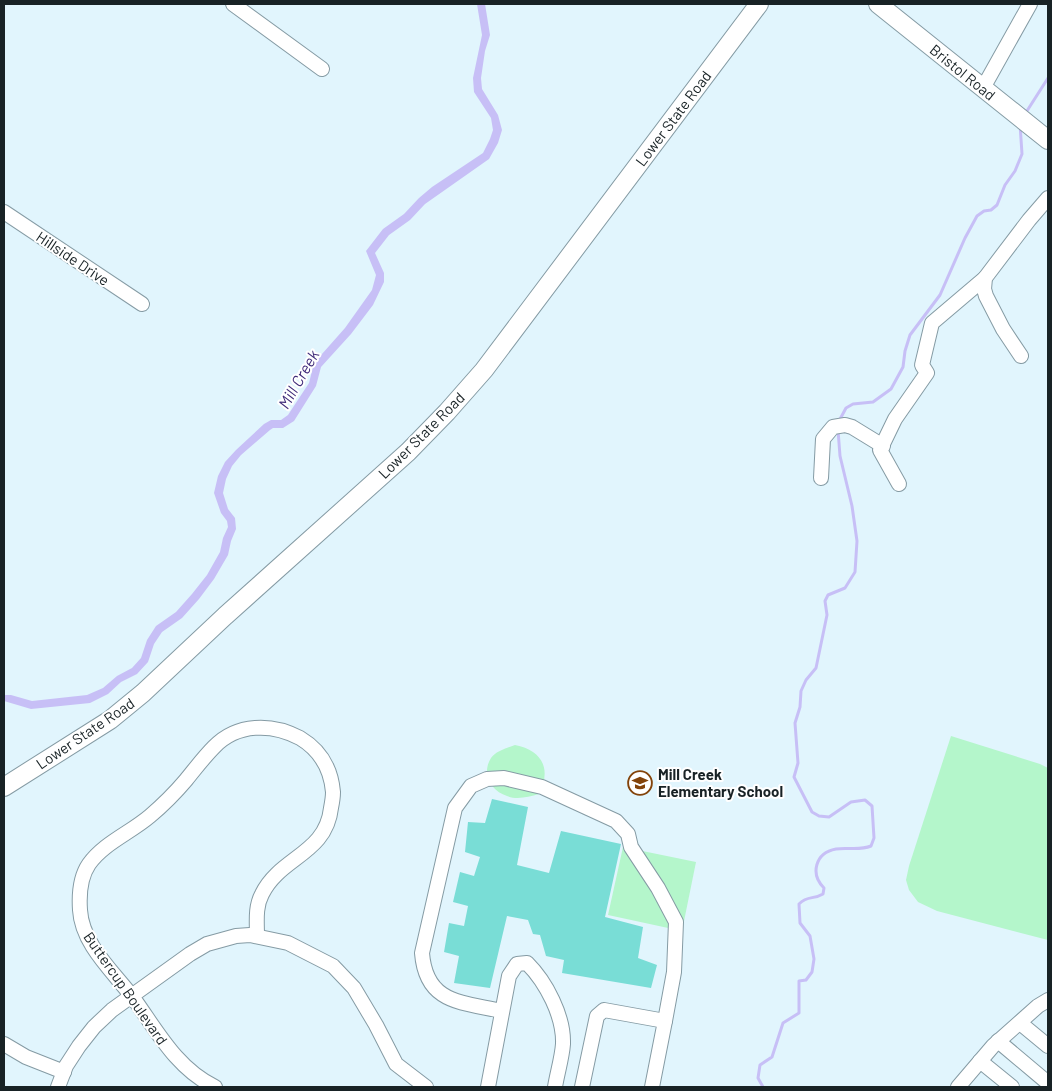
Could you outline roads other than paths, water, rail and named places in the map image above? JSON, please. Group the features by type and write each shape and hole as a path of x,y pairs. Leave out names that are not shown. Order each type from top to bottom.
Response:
{"main road":[{"name":"Lower State Road","path":"4,787 110,720 143,693 232,610 408,452 447,412 484,370 759,4"},
{"name":"Bristol Road","path":"878,4 1048,140"}],"street":[{"path":"233,4 322,68"},
{"path":"983,88 1030,4"},
{"path":"899,484 880,450 895,419 927,373 922,365 932,322 986,278 1029,220 1048,198"},
{"name":"Hillside Drive","path":"4,212 142,304"},
{"path":"986,278 984,288 986,296 1003,329 1021,356"},
{"path":"821,478 823,439 839,426 852,427 883,446"},
{"name":"Buttercup Boulevard","path":"215,1087 190,1071 176,1058 91,944 82,926 80,911 82,878 88,865 101,851 148,818 168,800 214,746 227,736 258,726 274,727 307,742 321,755 328,771 333,793 330,815 323,835 271,879 261,894 257,910 257,936"},
{"path":"502,1012 447,999 432,986 424,968 422,953 455,808 472,786 487,779 504,778 542,787 616,821 628,834 631,848 658,888 676,922 674,972 652,1087"},
{"path":"58,1087 79,1046 94,1027 112,1010 190,954 208,944 236,936 257,936 288,943 333,966 354,988 396,1064 426,1087"},
{"path":"488,1087 509,976 517,964 527,963 538,974 550,993 560,1024 563,1044 554,1087"},
{"path":"962,1086 980,1061 998,1041 1038,1006 1048,1000"},
{"path":"582,1087 597,1016 604,1010 665,1021"},
{"path":"1020,1023 1048,1046"},
{"path":"998,1041 1048,1083"},
{"path":"4,1044 26,1058 64,1072"},
{"path":"980,1061 1012,1087"}],"waterway":[{"path":"1025,114 1048,78"},
{"path":"839,421 846,408 853,404 873,402 891,389 903,367 910,335 940,295 965,238 977,216 997,205 1005,185 1015,171 1022,154 1020,124"},
{"path":"763,1087 758,1078 760,1065 772,1057 783,1023 799,1013 799,981 806,980 812,972 814,959 810,936 800,923 799,904 805,899 823,894 824,888 817,877 816,871 819,859 829,851 836,849 858,849 871,846 874,838 872,806 865,800 851,802 829,817 819,816 812,812 794,777 798,763 795,723 800,707 801,691 806,680 816,668 827,615 825,601 828,595 845,588 855,572 857,541 852,506 840,456 838,430"}],"place":[{"name":"Mill Creek Elementary School","path":"640,783"}],"water label":[{"name":"Mill Creek","path":"298,379"}]}
